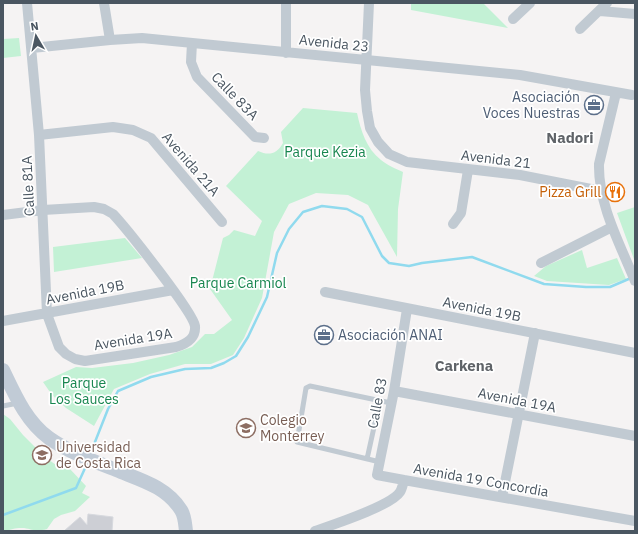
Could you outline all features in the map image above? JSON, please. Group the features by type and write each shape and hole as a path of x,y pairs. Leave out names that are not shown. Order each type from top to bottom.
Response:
{"street":[{"name":"Calle 81A","path":"27,3 39,135 46,314 60,347 66,354 75,359"},
{"path":"104,3 110,40"},
{"path":"286,3 286,52"},
{"path":"367,60 369,3"},
{"path":"513,20 530,3"},
{"path":"580,29 604,7 635,14"},
{"name":"Avenida 23","path":"32,48 142,38 520,75 632,95"},
{"name":"Calle 83A","path":"192,43 191,62 197,77 255,137 264,138"},
{"name":"Avenida 21","path":"367,60 365,90 366,110 370,128 378,142 388,154 407,162 520,176 601,191"},
{"path":"616,93 599,164 599,174 601,191 612,226 634,277"},
{"name":"Avenida 21A","path":"39,135 113,127 133,130 151,138 222,222"},
{"path":"453,224 461,213 468,170"},
{"path":"3,214 94,207 104,209 113,214 121,223 172,290"},
{"path":"541,263 612,226"},
{"name":"Avenida 19B","path":"3,322 172,290"},
{"name":"Avenida 19A","path":"75,359 85,361 96,360 176,347 188,342 193,337 195,325 193,319 172,290"},
{"name":"Avenida 19B","path":"325,292 635,353"},
{"name":"Calle 83","path":"404,480 377,475 394,391 407,309"},
{"path":"502,497 535,333"},
{"path":"3,370 19,403 35,426 63,447 103,465 147,482 162,490 175,501 182,512 186,531"},
{"name":"Avenida 19A","path":"394,391 635,436"},
{"name":"Avenida 19 Concordia","path":"315,531 367,511 390,500 400,492 404,480 635,521"}],"lane":[{"path":"380,462 297,442 306,388 310,386 391,403"},
{"path":"367,459 380,400"},
{"path":"3,406 19,403"}],"green space":[{"path":"411,3 483,3 508,28 411,10"},
{"path":"19,38 21,56 3,58 3,39"},
{"path":"303,108 357,113 362,133 371,150 383,162 403,172 398,209 397,257 368,205 348,195 316,193 289,204 274,232 262,298 244,338 233,355 211,364 185,364 150,374 114,389 94,426 66,408 52,395 43,382 76,367 92,368 133,363 169,355 192,347 205,334 214,334 232,320 210,289 223,238 234,230 255,236 262,221 226,186 258,151 269,154 275,152 281,147 283,143 281,132"},
{"path":"635,207 635,262 617,213"},
{"path":"125,238 142,258 54,272 53,247"},
{"path":"582,250 587,268 617,258 626,279 609,285 547,281 534,276 546,266"},
{"path":"3,414 10,419 23,435 45,457 56,465 69,468 86,486 82,493 90,497 75,511 61,515 54,519 47,529 35,530 15,528 3,531"}],"building":[{"path":"88,514 113,517 112,531 64,531 80,517 87,525"}],"waterway":[{"path":"93,447 108,409 118,391 151,377 185,369 211,368 236,356 248,337 267,297 277,253 289,229 303,212 322,206 347,209 362,217 382,256 389,263 409,266 472,257 544,284 586,287 610,287 631,278"},
{"path":"3,515 76,488 86,466"}],"place":[{"name":"Asociación Voces Nuestras","path":"594,105"},
{"name":"Pizza Grill","path":"615,192"},
{"name":"Asociación ANAI","path":"324,335"},
{"name":"Colegio Monterrey","path":"246,428"},
{"name":"Universidad de Costa Rica","path":"42,455"}],"district":[{"name":"Nadori","path":"570,137"},
{"name":"Carkena","path":"464,365"}],"park label":[{"name":"Parque Kezia","path":"325,152"},
{"name":"Parque Carmiol","path":"238,283"},
{"name":"Parque Los Sauces","path":"84,392"}]}
